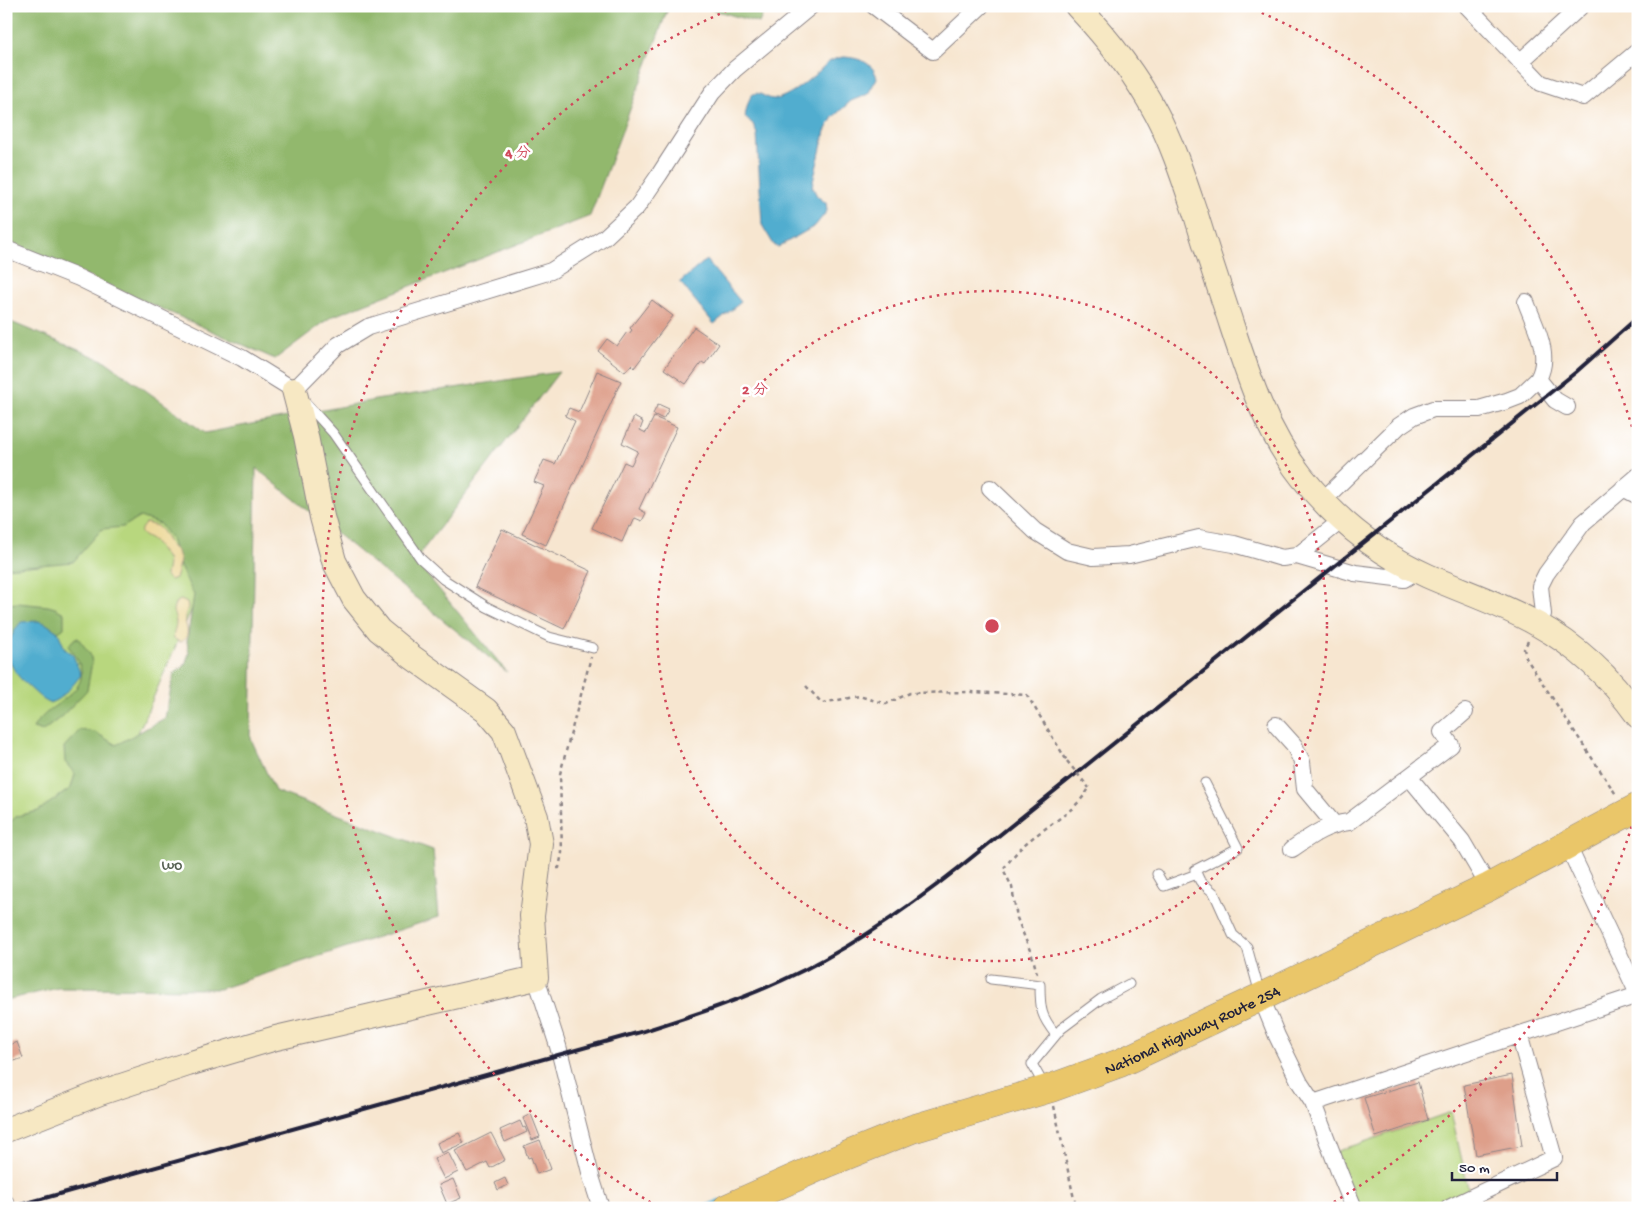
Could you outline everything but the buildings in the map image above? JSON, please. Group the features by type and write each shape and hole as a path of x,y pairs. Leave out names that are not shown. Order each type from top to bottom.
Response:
{"highway":[{"name":"National Highway Route 254","path":"727,1208 828,1163 912,1129 1048,1089 1120,1063 1489,887 1633,810"}],"street":[{"path":"294,390 338,345 368,327 551,271 605,237 637,207 660,176 712,93 735,69 811,6"},
{"path":"874,6 933,51 981,6"},
{"path":"1077,6 1107,39 1126,64 1157,114 1183,176 1256,399 1286,455 1306,482 1342,520 1373,545 1417,571 1506,608 1539,625 1564,641 1590,662 1616,688 1638,716"},
{"path":"1520,62 1581,6"},
{"path":"1471,7 1541,83 1583,97 1638,52"},
{"path":"6,249 79,278 242,358 294,390 306,436 322,517 334,561 354,599 379,630 412,657 486,710 504,731 536,817 541,844 532,916 536,978 558,1046 592,1180 601,1208"},
{"path":"1322,501 1399,426 1414,416 1433,409 1479,409 1508,401 1528,390 1538,380 1543,367 1544,352 1526,302"},
{"path":"1538,380 1555,400 1568,407"},
{"path":"1539,625 1543,614 1540,592 1542,580 1582,523 1631,492 1638,476"},
{"path":"990,488 1035,530 1067,550 1093,557 1129,555 1199,538 1234,544 1282,558 1297,556 1355,573 1404,579 1417,571"},
{"path":"1297,556 1342,520"},
{"path":"1292,849 1334,824 1349,822 1451,744 1442,732 1465,712"},
{"path":"1276,725 1294,746 1302,762 1306,790 1334,824"},
{"path":"1409,777 1462,841 1489,887"},
{"path":"1313,1103 1638,995 1567,844"},
{"path":"6,1130 100,1093 276,1038 536,978"},
{"path":"1261,997 1288,1059 1313,1103 1354,1208"},
{"path":"1449,1208 1554,1158 1519,1034"},
{"path":"6,1202 8,1208"}],"lane":[{"path":"294,390 334,433 421,559 443,579 487,606 549,637 593,648"},
{"path":"1205,783 1238,848 1195,870 1200,881 1214,893 1233,935 1247,947 1261,997"},
{"path":"1157,874 1164,886 1197,874"},
{"path":"991,979 1040,985 1040,1001 1044,1019 1056,1035"},
{"path":"1048,1089 1032,1064 1061,1029 1101,999 1129,984"}],"path":[{"path":"1539,625 1524,649 1526,658 1633,810"},
{"path":"559,868 562,853 560,774 593,648"},
{"path":"806,686 822,703 859,696 886,704 910,693 972,692 1027,695 1068,761 1089,788 1073,808 1023,846 1004,869 1012,887 1017,918 1033,958 1040,985"},
{"path":"1048,1089 1076,1208"}],"green space":[{"path":"669,6 590,216 331,317 275,359 6,240 6,7"},
{"path":"700,6 766,6 759,23"},
{"name":"wo","path":"6,320 105,361 205,433 375,400 559,372 415,560 507,672 256,468 251,739 275,791 433,850 439,917 219,989 58,988 6,1000 6,826 17,816 38,811 71,788 75,774 65,762 64,747 80,730 95,732 116,745 165,718 174,673 185,665 189,653 187,641 194,595 180,567 171,539 160,524 140,517 123,527 102,529 73,562 6,568"},
{"path":"6,470 231,518 71,888 6,909"},
{"path":"18,603 55,608 64,613 64,628 53,636 16,652 6,673 6,604"},
{"path":"75,638 78,638 90,654 92,662 87,690 62,716 43,731 33,728 42,717 79,684 81,674 78,661 68,646"},
{"path":"1451,1112 1469,1192 1435,1208 1359,1208 1335,1152"}],"sand":[{"path":"146,523 157,526 171,546 177,551 180,562 175,578 170,580 166,576 168,565 166,557 154,542 142,535 142,527"},
{"path":"181,600 187,603 188,607 185,615 187,635 180,642 174,639 176,622 173,611 176,602"}],"water":[{"path":"844,57 855,58 865,62 872,68 877,78 868,94 851,101 833,117 825,131 812,186 817,196 826,203 827,211 815,226 778,247 774,245 762,225 757,134 753,124 745,117 748,104 751,96 755,93 774,99 785,96 805,83 829,62"},
{"path":"706,260 741,302 714,324 680,282"},
{"path":"38,621 45,623 58,632 65,649 73,655 81,675 63,695 49,703 22,680 16,673 9,657 10,640 21,622"}],"waterway":[{"path":"704,1208 719,1201"}],"railway":[{"path":"9,1208 644,1031 749,995 807,969 875,929 961,866 1576,372 1638,317"}]}
